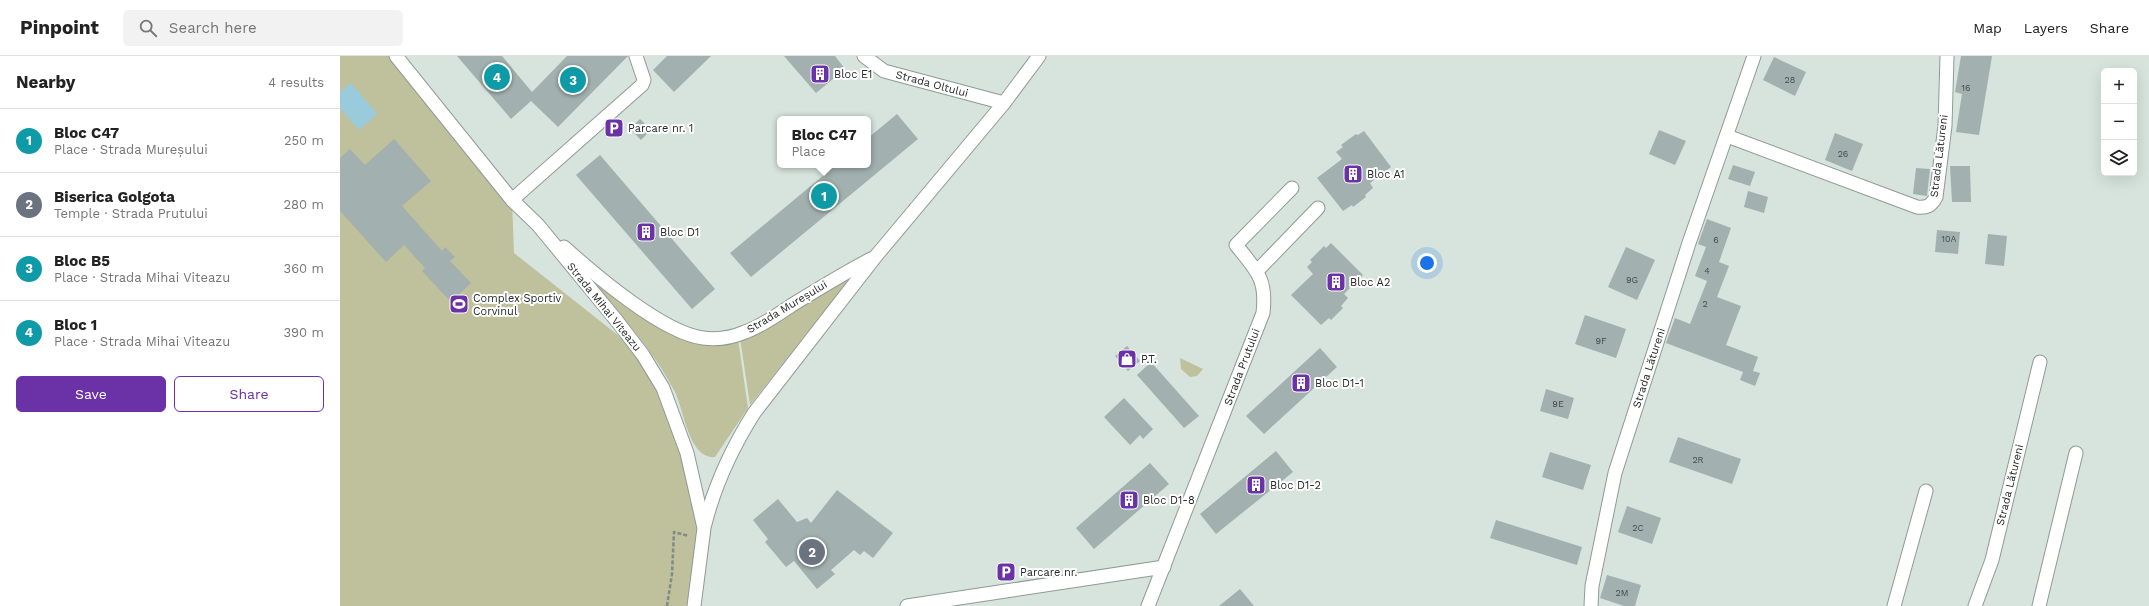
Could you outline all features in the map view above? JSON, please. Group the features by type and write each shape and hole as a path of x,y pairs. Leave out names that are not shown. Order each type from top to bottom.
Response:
{"street":[{"name":"Strada Mihai Viteazu","path":"396,56 512,200 538,225 621,327 643,355 663,388 687,452 703,534 694,606"},
{"path":"512,200 642,85 644,80 636,56"},
{"name":"Strada Oltului","path":"864,56 884,71 1004,103"},
{"name":"Strada Mureșului","path":"703,534 719,477 754,413 876,256 1004,103 1039,56"},
{"name":"Strada Lătureni","path":"1591,606 1592,586 1615,473 1689,243 1754,56"},
{"name":"Strada Lătureni","path":"1727,136 1917,207 1926,208 1933,204 1936,197 1945,126 1947,56"},
{"name":"Strada Prutului","path":"1148,606 1263,313 1263,284 1257,271 1236,245 1292,188"},
{"path":"1257,271 1318,208"},
{"name":"Strada Mureșului","path":"538,225 586,266 631,301 673,327 704,338 725,338 759,326 842,274 876,256"},
{"name":"Strada Lătureni","path":"1975,606 1992,560 2040,362"},
{"path":"2039,606 2076,454"},
{"path":"1894,606 1926,491"},
{"path":"907,606 1164,567"}],"path":[{"path":"667,606 672,574 674,532 703,534"}],"green space":[{"name":"Complex Sportiv Corvinul","path":"340,56 396,56 512,200 514,253 643,355 663,388 704,528 694,606 340,606"},
{"path":"583,269 638,312 683,340 696,344 712,345 738,339 748,408 715,457 706,456 699,451 693,442 675,392 666,375 632,328"},
{"path":"846,280 847,283 750,405 740,338"},
{"path":"1180,358 1203,369 1197,376 1190,377 1181,369"}],"water":[{"path":"351,83 377,114 359,130 340,108 340,92"}],"building":[{"path":"457,56 502,56 532,92 567,56 628,56 558,127 531,101 511,119"},
{"path":"667,56 711,56 674,92 653,70"},
{"name":"Bloc E1","path":"784,56 835,56 845,69 816,93"},
{"path":"1961,56 1992,56 1979,135 1956,132 1962,94 1955,92"},
{"path":"1774,57 1806,72 1795,96 1763,80"},
{"path":"897,114 918,139 751,277 730,253 832,168 871,168 871,136"},
{"path":"640,119 651,130 641,140 630,129"},
{"path":"1659,130 1686,141 1675,165 1649,154"},
{"name":"Bloc A1","path":"1364,131 1391,167 1370,183 1373,188 1365,195 1366,197 1353,207 1352,205 1343,211 1317,178 1342,159 1336,152 1343,147 1341,145 1356,134 1358,135"},
{"path":"1835,133 1863,144 1852,171 1825,160"},
{"path":"394,139 431,181 402,206 442,251 445,247 455,257 450,261 471,283 451,302 422,271 425,268 404,245 386,262 340,211 340,158 350,149 365,165"},
{"name":"Bloc D1","path":"600,155 715,289 692,309 576,175"},
{"path":"1733,165 1755,172 1750,186 1728,179"},
{"path":"1950,166 1970,166 1971,202 1952,202"},
{"path":"1916,168 1930,169 1927,196 1913,194"},
{"path":"1748,191 1768,197 1764,213 1744,207"},
{"path":"1707,219 1731,228 1719,262 1729,266 1717,297 1741,306 1726,345 1758,357 1753,371 1760,373 1755,386 1740,380 1743,372 1666,343 1675,318 1690,324 1707,281 1695,276 1706,247 1698,244"},
{"path":"1937,230 1960,232 1958,254 1935,252"},
{"path":"1988,234 2007,236 2004,266 1985,264"},
{"name":"Bloc A2","path":"1331,243 1363,275 1344,294 1348,298 1341,306 1343,308 1331,320 1329,318 1321,325 1291,295 1313,274 1307,267 1312,262 1310,260 1324,246 1326,248"},
{"path":"1626,247 1655,260 1637,300 1608,287"},
{"path":"1585,315 1626,329 1616,358 1575,344"},
{"name":"P.T.","path":"1127,346 1140,361 1128,371 1115,356"},
{"name":"Bloc D1-1","path":"1320,348 1337,367 1264,434 1246,416"},
{"path":"1151,362 1199,416 1184,428 1137,375"},
{"path":"1546,389 1574,398 1568,419 1540,411"},
{"path":"1124,398 1153,429 1143,439 1140,435 1130,445 1104,417"},
{"path":"1678,437 1741,459 1732,484 1669,462"},
{"name":"Bloc D1-2","path":"1276,451 1293,472 1216,534 1200,514"},
{"path":"1550,452 1591,465 1583,490 1542,477"},
{"name":"Bloc D1-8","path":"1150,463 1169,484 1094,549 1076,528"},
{"path":"837,490 893,533 873,558 864,551 860,555 854,550 831,570 835,574 817,589 794,561 786,567 765,542 768,539 753,520 778,499 797,522 807,518 811,523"},
{"path":"1627,506 1661,518 1652,544 1618,532"},
{"path":"1496,520 1582,547 1577,565 1490,538"},
{"path":"1607,575 1641,585 1635,606 1624,606 1600,598"},
{"path":"1240,589 1254,606 1219,606"}],"place":[{"name":"Bloc E1","path":"820,74"},
{"name":"Bloc 1","path":"497,77"},
{"name":"Bloc B5","path":"573,80"},
{"name":"Parcare nr. 1","path":"614,128"},
{"name":"Bloc A1","path":"1353,174"},
{"name":"Bloc C47","path":"824,196"},
{"name":"Bloc D1","path":"646,232"},
{"name":"Bloc A2","path":"1336,282"},
{"name":"Complex Sportiv Corvinul","path":"459,304"},
{"name":"P.T.","path":"1127,359"},
{"name":"Bloc D1-1","path":"1301,383"},
{"name":"Bloc D1-2","path":"1256,485"},
{"name":"Bloc D1-8","path":"1129,500"},
{"name":"Biserica Golgota","path":"812,552"},
{"name":"Parcare nr.","path":"1006,572"}]}
